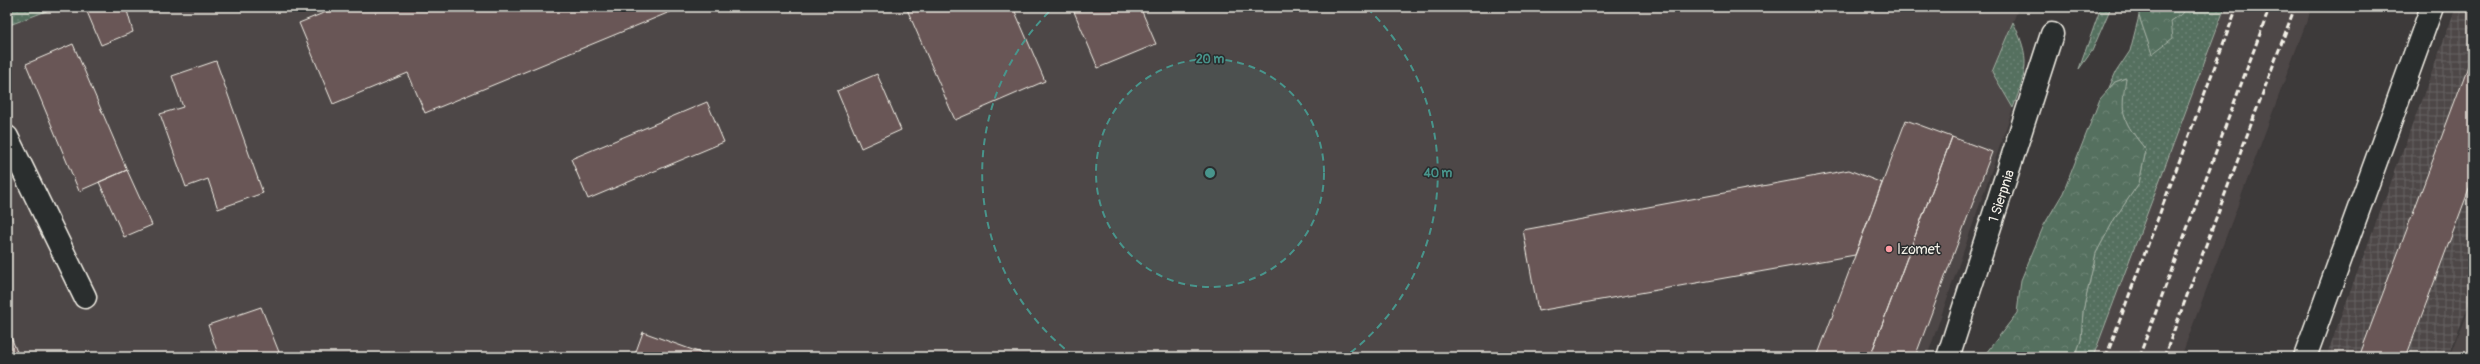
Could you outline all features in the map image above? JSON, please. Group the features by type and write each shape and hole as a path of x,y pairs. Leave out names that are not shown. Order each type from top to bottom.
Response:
{"lane":[{"path":"2305,357 2432,7"},
{"name":"1 Sierpnia","path":"1948,357 2052,34"},
{"path":"7,136 85,297"}],"shaded area":[{"path":"7,7 2019,7 1992,72 2013,108 1927,357 7,357"},
{"path":"2225,7 2312,7 2181,357 2093,357"},
{"path":"2456,7 2473,7 2473,294 2448,357 2326,357"},
{"path":"2473,300 2473,357 2450,357"}],"green space":[{"path":"7,7 57,7 7,26"},
{"path":"2101,7 2111,7 2092,51 2079,69"},
{"path":"2139,7 2185,7 2183,13 2171,21 2173,38 2152,54 2139,16"},
{"path":"2185,7 2225,7 2093,357 2075,357 2081,340 2083,311 2096,253 2115,218 2139,183 2146,150 2127,124 2123,110 2125,78 2115,82 2108,90 2116,72 2130,51 2139,16 2152,53 2171,21 2183,13"},
{"path":"2013,22 2023,46 2025,65 2024,74 2013,108 1992,72"},
{"path":"2126,78 2123,110 2132,131 2146,150 2139,183 2115,218 2096,253 2083,311 2081,340 2075,357 1983,357 2017,313 2021,280 2044,225 2063,193 2100,99 2115,82"}],"building":[{"path":"85,7 126,7 133,32 101,45"},
{"path":"338,7 682,7 425,113 408,73 333,104 299,23"},
{"path":"906,7 1013,7 1045,81 955,120"},
{"path":"1072,7 1140,7 1156,44 1098,68"},
{"path":"73,44 127,170 79,191 26,64"},
{"path":"2473,53 2473,179 2406,357 2359,357"},
{"path":"216,61 263,193 218,209 208,179 186,187 160,114 183,107 172,76"},
{"path":"877,74 901,130 861,148 837,91"},
{"path":"707,102 724,142 588,199 571,159"},
{"path":"1906,120 1952,137 1870,357 1817,357"},
{"path":"1952,137 1992,152 1915,357 1870,357"},
{"path":"127,170 152,225 124,237 99,182"},
{"path":"1849,170 1882,183 1855,255 1538,311 1523,230"},
{"path":"261,307 281,357 219,357 208,325"},
{"path":"7,327 19,357 7,357"},
{"path":"643,332 701,353 699,357 634,357"}],"railway":[{"path":"2106,357 2237,7"},
{"path":"2139,357 2270,7"},
{"path":"2164,357 2295,7"}],"place":[{"name":"Izomet","path":"1889,249"}]}
